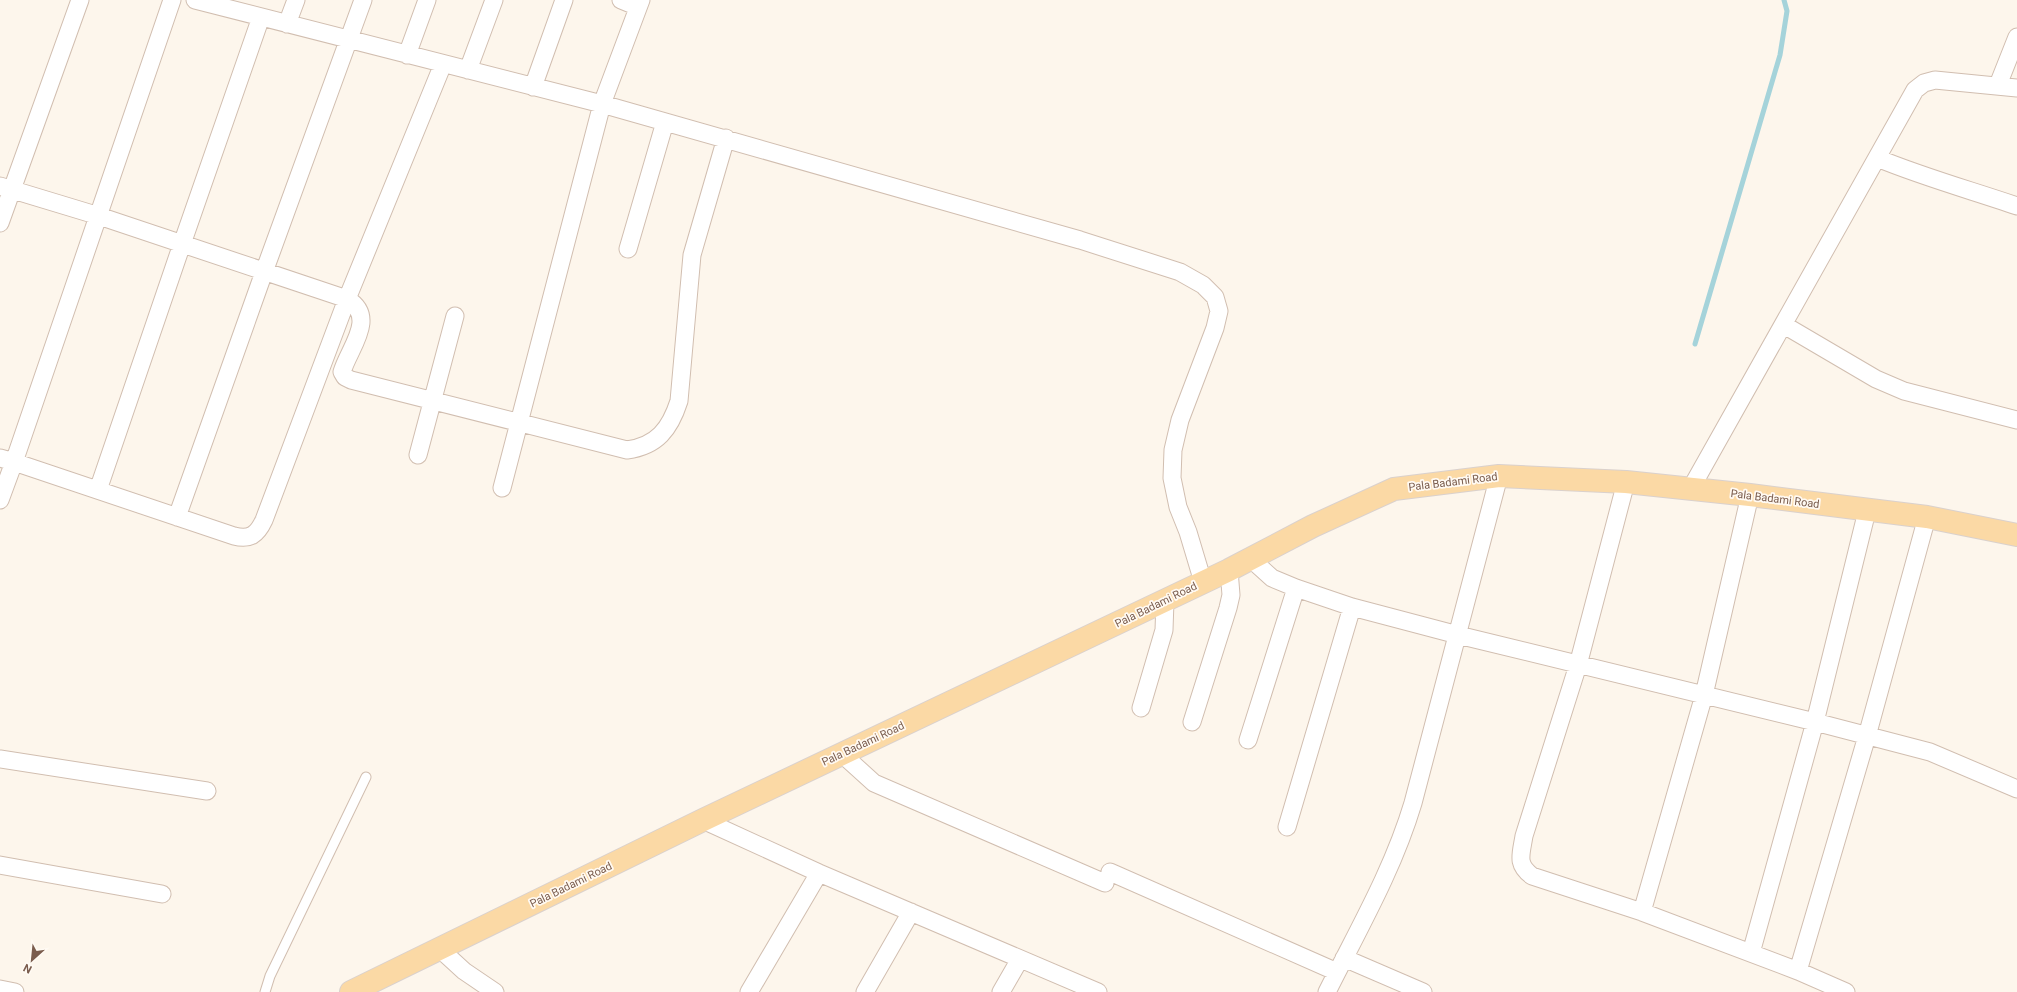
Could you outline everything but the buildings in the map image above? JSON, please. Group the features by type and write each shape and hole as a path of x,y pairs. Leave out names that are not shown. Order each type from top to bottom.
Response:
{"main road":[{"name":"Pala Badami Road","path":"351,992 703,820 1165,601 1251,559 1313,526 1394,489 1499,476 1626,482 1690,490 1750,495 1867,511 1927,517 2017,535"}],"street":[{"path":"0,223 6,188 80,0"},
{"path":"0,500 7,460 99,216 172,0"},
{"path":"195,0 233,5 262,17 287,24 602,104 726,138 1080,240 1180,272 1203,284 1215,297 1219,311 1215,328 1180,420 1173,450 1172,478 1178,507 1188,532 1203,582"},
{"path":"287,24 296,0"},
{"path":"178,517 264,272 363,0"},
{"path":"407,55 427,0"},
{"path":"468,70 494,0"},
{"path":"533,87 564,0"},
{"path":"502,488 602,104 640,3 621,0"},
{"path":"98,490 182,244 262,17"},
{"path":"1998,85 2017,37"},
{"path":"7,460 244,538 251,537 259,531 347,299 443,64"},
{"path":"1690,490 1916,90 1924,83 1935,80 2017,88"},
{"path":"628,249 665,122"},
{"path":"6,188 99,216 347,299 358,308 362,316 359,333 342,372 345,377 626,450 642,448 654,440 668,426 679,401 692,255 726,138"},
{"path":"1877,158 1918,175 1974,191 2017,206"},
{"path":"418,455 455,316"},
{"path":"1784,325 1876,379 1904,391 2017,420"},
{"path":"1327,992 1377,896 1403,838 1499,476"},
{"path":"1626,482 1578,665 1524,836 1520,859 1523,869 1532,876 1542,880 1642,912 1798,971 1846,992"},
{"path":"1642,912 1704,695 1750,495"},
{"path":"1751,953 1815,722 1867,511"},
{"path":"1798,971 1868,736 1927,517"},
{"path":"1251,559 1272,578 1296,588 1352,607 1458,635 1815,722 1930,752 2017,789"},
{"path":"1192,722 1228,608 1231,595 1229,570"},
{"path":"1248,740 1296,588"},
{"path":"1140,708 1164,630 1165,601"},
{"path":"1287,827 1352,607"},
{"path":"842,754 874,784 1108,877 1340,965 1422,992"},
{"path":"0,759 207,792"},
{"path":"703,820 819,873 1020,959 1088,990"},
{"path":"0,865 162,894"},
{"path":"749,992 819,873"},
{"path":"865,992 911,912"},
{"path":"440,949 464,971 495,992"},
{"path":"1001,992 1020,959"},
{"path":"0,989 15,992"}],"lane":[{"path":"265,992 270,976 366,777"}],"waterway":[{"path":"1695,344 1780,55 1787,11 1784,0"}]}
